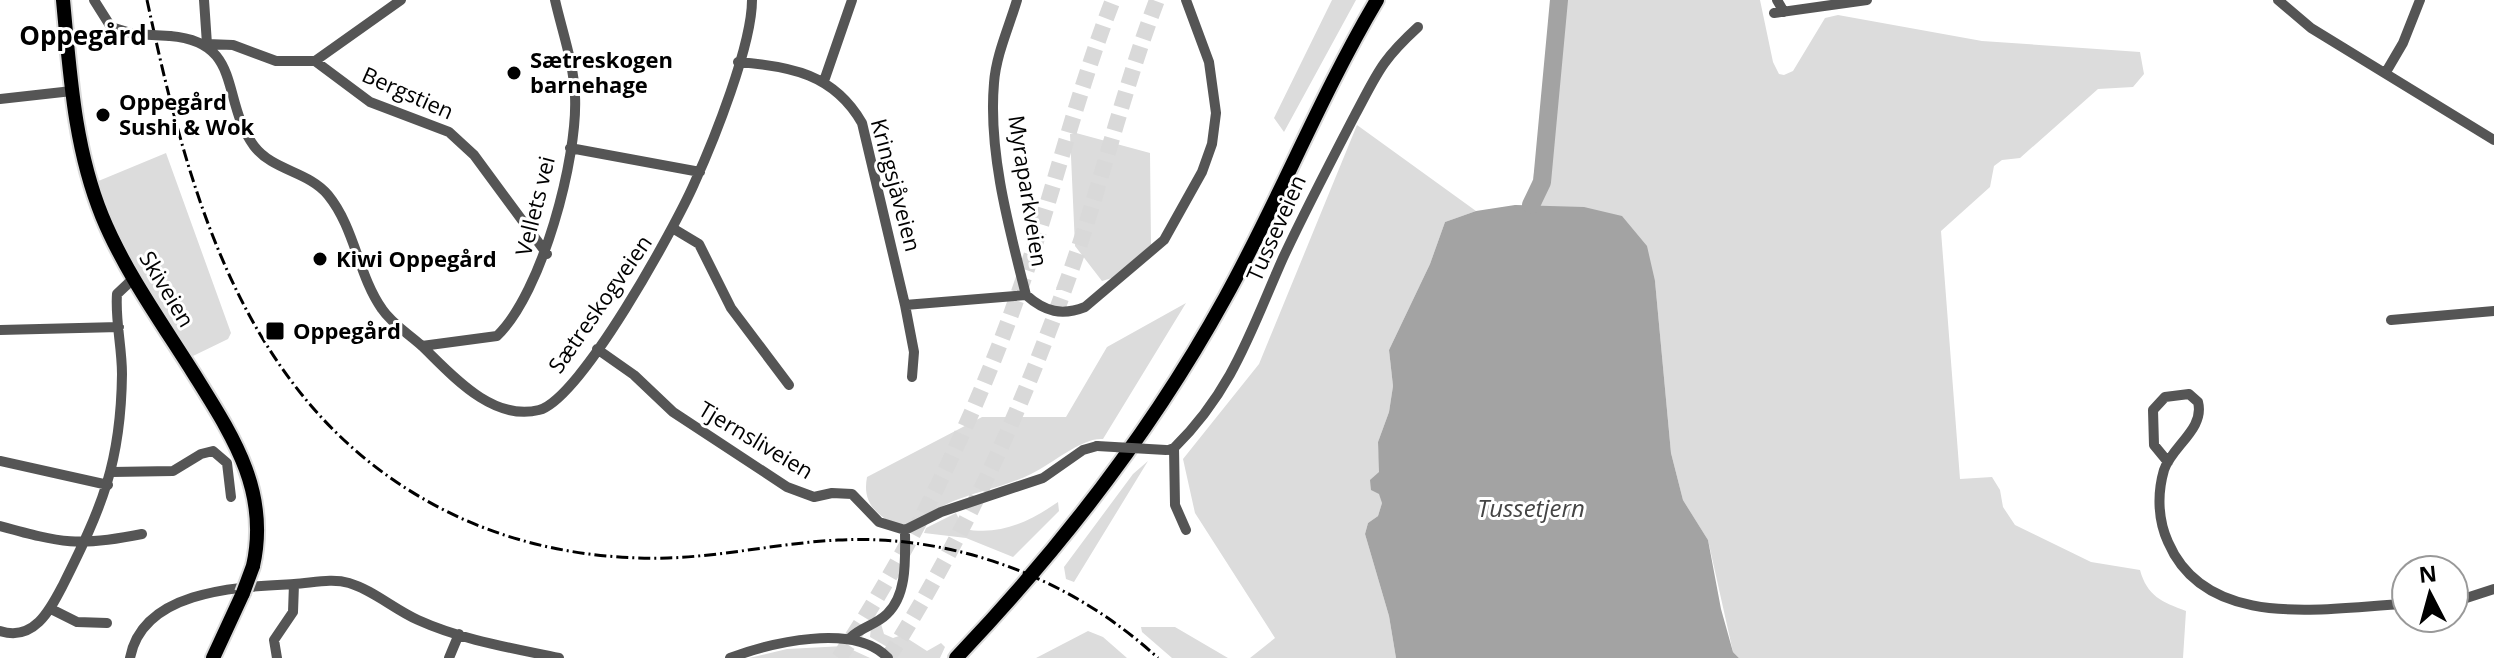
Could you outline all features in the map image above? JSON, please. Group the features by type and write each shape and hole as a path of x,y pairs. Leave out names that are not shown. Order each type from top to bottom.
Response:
{"main road":[{"name":"Skiveien","path":"63,0 72,91 93,192 134,278 240,450 257,511 253,566 213,658"},
{"path":"956,658 1072,524 1169,393 1243,265 1377,0"}],"street":[{"path":"94,0 111,27 134,34 233,45 276,61 315,61 401,0"},
{"path":"204,0 207,44"},
{"name":"Vellets vei","path":"422,346 497,336 547,254 570,148 574,85 555,0"},
{"name":"Sætreskogveien","path":"207,44 220,62 252,143 269,159 312,180 327,194 382,310 449,374 478,395 507,408 529,412 552,403 597,349 674,229 700,172 738,62 752,0"},
{"path":"824,81 852,0"},
{"name":"Myraparkveien","path":"1017,0 998,60 993,101 1009,220 1026,295"},
{"path":"905,305 1026,295 1036,304 1058,313 1085,307 1144,259 1173,226 1202,172 1216,126 1209,62 1186,0"},
{"path":"1777,0 1779,12 1867,0"},
{"path":"2278,0 2311,28 2494,140"},
{"path":"2386,72 2403,43 2420,0"},
{"name":"Tusseveien","path":"1170,449 1232,374 1249,344 1320,177 1374,73 1418,27"},
{"name":"Bergstien","path":"315,61 370,102 439,128 459,139 547,254"},
{"name":"Kringsjåveien","path":"738,62 770,65 824,81 841,94 862,123 905,305 914,352 912,377"},
{"path":"0,99 72,91"},
{"path":"570,148 700,172"},
{"path":"674,229 699,244 731,308 789,385"},
{"path":"0,631 19,632 32,628 51,609 108,485 121,388 117,294 134,278"},
{"path":"2391,320 2494,311"},
{"path":"0,330 119,327"},
{"name":"Tjernsliveien","path":"597,349 634,375 673,412 740,452 787,487 814,497 832,493 852,494 879,522 905,530"},
{"path":"2168,462 2154,445 2153,410 2165,397 2189,394 2198,402 2199,417 2168,462 2159,495 2166,537 2179,563 2210,590 2244,604 2270,608 2390,604"},
{"path":"730,658 762,646 850,638 888,613 897,600 904,573 905,530 941,512 1043,478 1083,450 1097,446 1170,449 1173,492 1186,530"},
{"path":"112,472 173,471 195,457 213,451 227,463 231,497"},
{"path":"0,461 108,485"},
{"path":"0,526 63,543 83,544 142,534"},
{"path":"130,658 136,639 147,626 192,597 225,588 348,583 419,621 559,658"},
{"path":"277,658 274,640 293,612 294,584"},
{"path":"2470,597 2494,589"},
{"path":"51,609 77,622 107,623"},
{"path":"449,658 459,634"},
{"path":"850,638 888,658"}],"shaded area":[{"path":"1332,0 1356,0 1284,132 1274,118"},
{"path":"1561,0 1760,0 1773,62 1779,74 1784,75 1793,71 1825,18 1838,15 1982,41 2140,52 2144,74 2133,87 2098,89 2020,158 2002,160 1994,166 1990,187 1941,231 1960,479 1992,477 2000,490 2003,507 2015,525 2091,562 2140,570 2151,592 2186,611 2183,658 1739,658 1733,652 1708,540 1683,500 1671,453 1655,281 1529,205"},
{"path":"1357,125 1476,211 1445,222 1430,264 1389,350 1393,386 1389,412 1378,442 1382,503 1378,516 1368,523 1365,534 1389,616 1396,658 1250,658 1275,638 1195,513 1183,459 1259,364"},
{"path":"1070,134 1150,153 1151,245 1112,278 1102,281 1075,246"},
{"path":"166,153 231,333 228,339 193,356 159,308 116,233 96,182"},
{"path":"1186,303 1103,439 1086,442 1039,470 959,499 898,527 872,507 867,494 867,477 982,417 1066,417 1107,347"},
{"path":"1148,461 1074,582 1066,579 1064,567 1133,474"},
{"path":"1058,502 1059,511 1013,557 966,538 924,533 926,528 956,513 964,529 1002,529 1036,516"},
{"path":"881,624 884,634 893,638 902,635 927,651 941,643 945,647 940,658 896,658 889,648 870,637 871,628"},
{"path":"1141,627 1175,627 1228,658 1172,658 1142,632"},
{"path":"1088,631 1103,637 1127,658 1036,658"},
{"path":"844,646 870,658 749,658 787,649"}],"water":[{"name":"Tussetjern","path":"1515,205 1584,207 1622,216 1647,246 1655,281 1671,453 1683,500 1708,540 1721,609 1733,652 1739,658 1396,658 1389,616 1365,534 1368,523 1378,516 1382,503 1379,494 1371,490 1370,480 1379,472 1378,442 1389,412 1393,386 1389,350 1430,264 1445,222 1476,211"}],"waterway":[{"path":"1531,205 1542,182 1559,0"}],"tunnel":[{"path":"839,658 922,517 990,368 1028,266 1113,0"},
{"path":"888,658 964,525 1027,385 1077,254 1157,0"}],"railway":[{"path":"147,0 184,150 208,222 237,292 274,356 319,415 375,466 442,509 469,522 524,541 581,553 668,558 838,540 882,540 968,554 1050,584 1088,605 1158,658"}],"place":[{"name":"Sætreskogen barnehage","path":"514,73"},
{"name":"Oppegård Sushi & Wok","path":"103,115"},
{"name":"Kiwi Oppegård","path":"320,259"},
{"name":"Oppegård","path":"275,331"}],"district":[{"name":"Oppegård","path":"83,36"}]}
